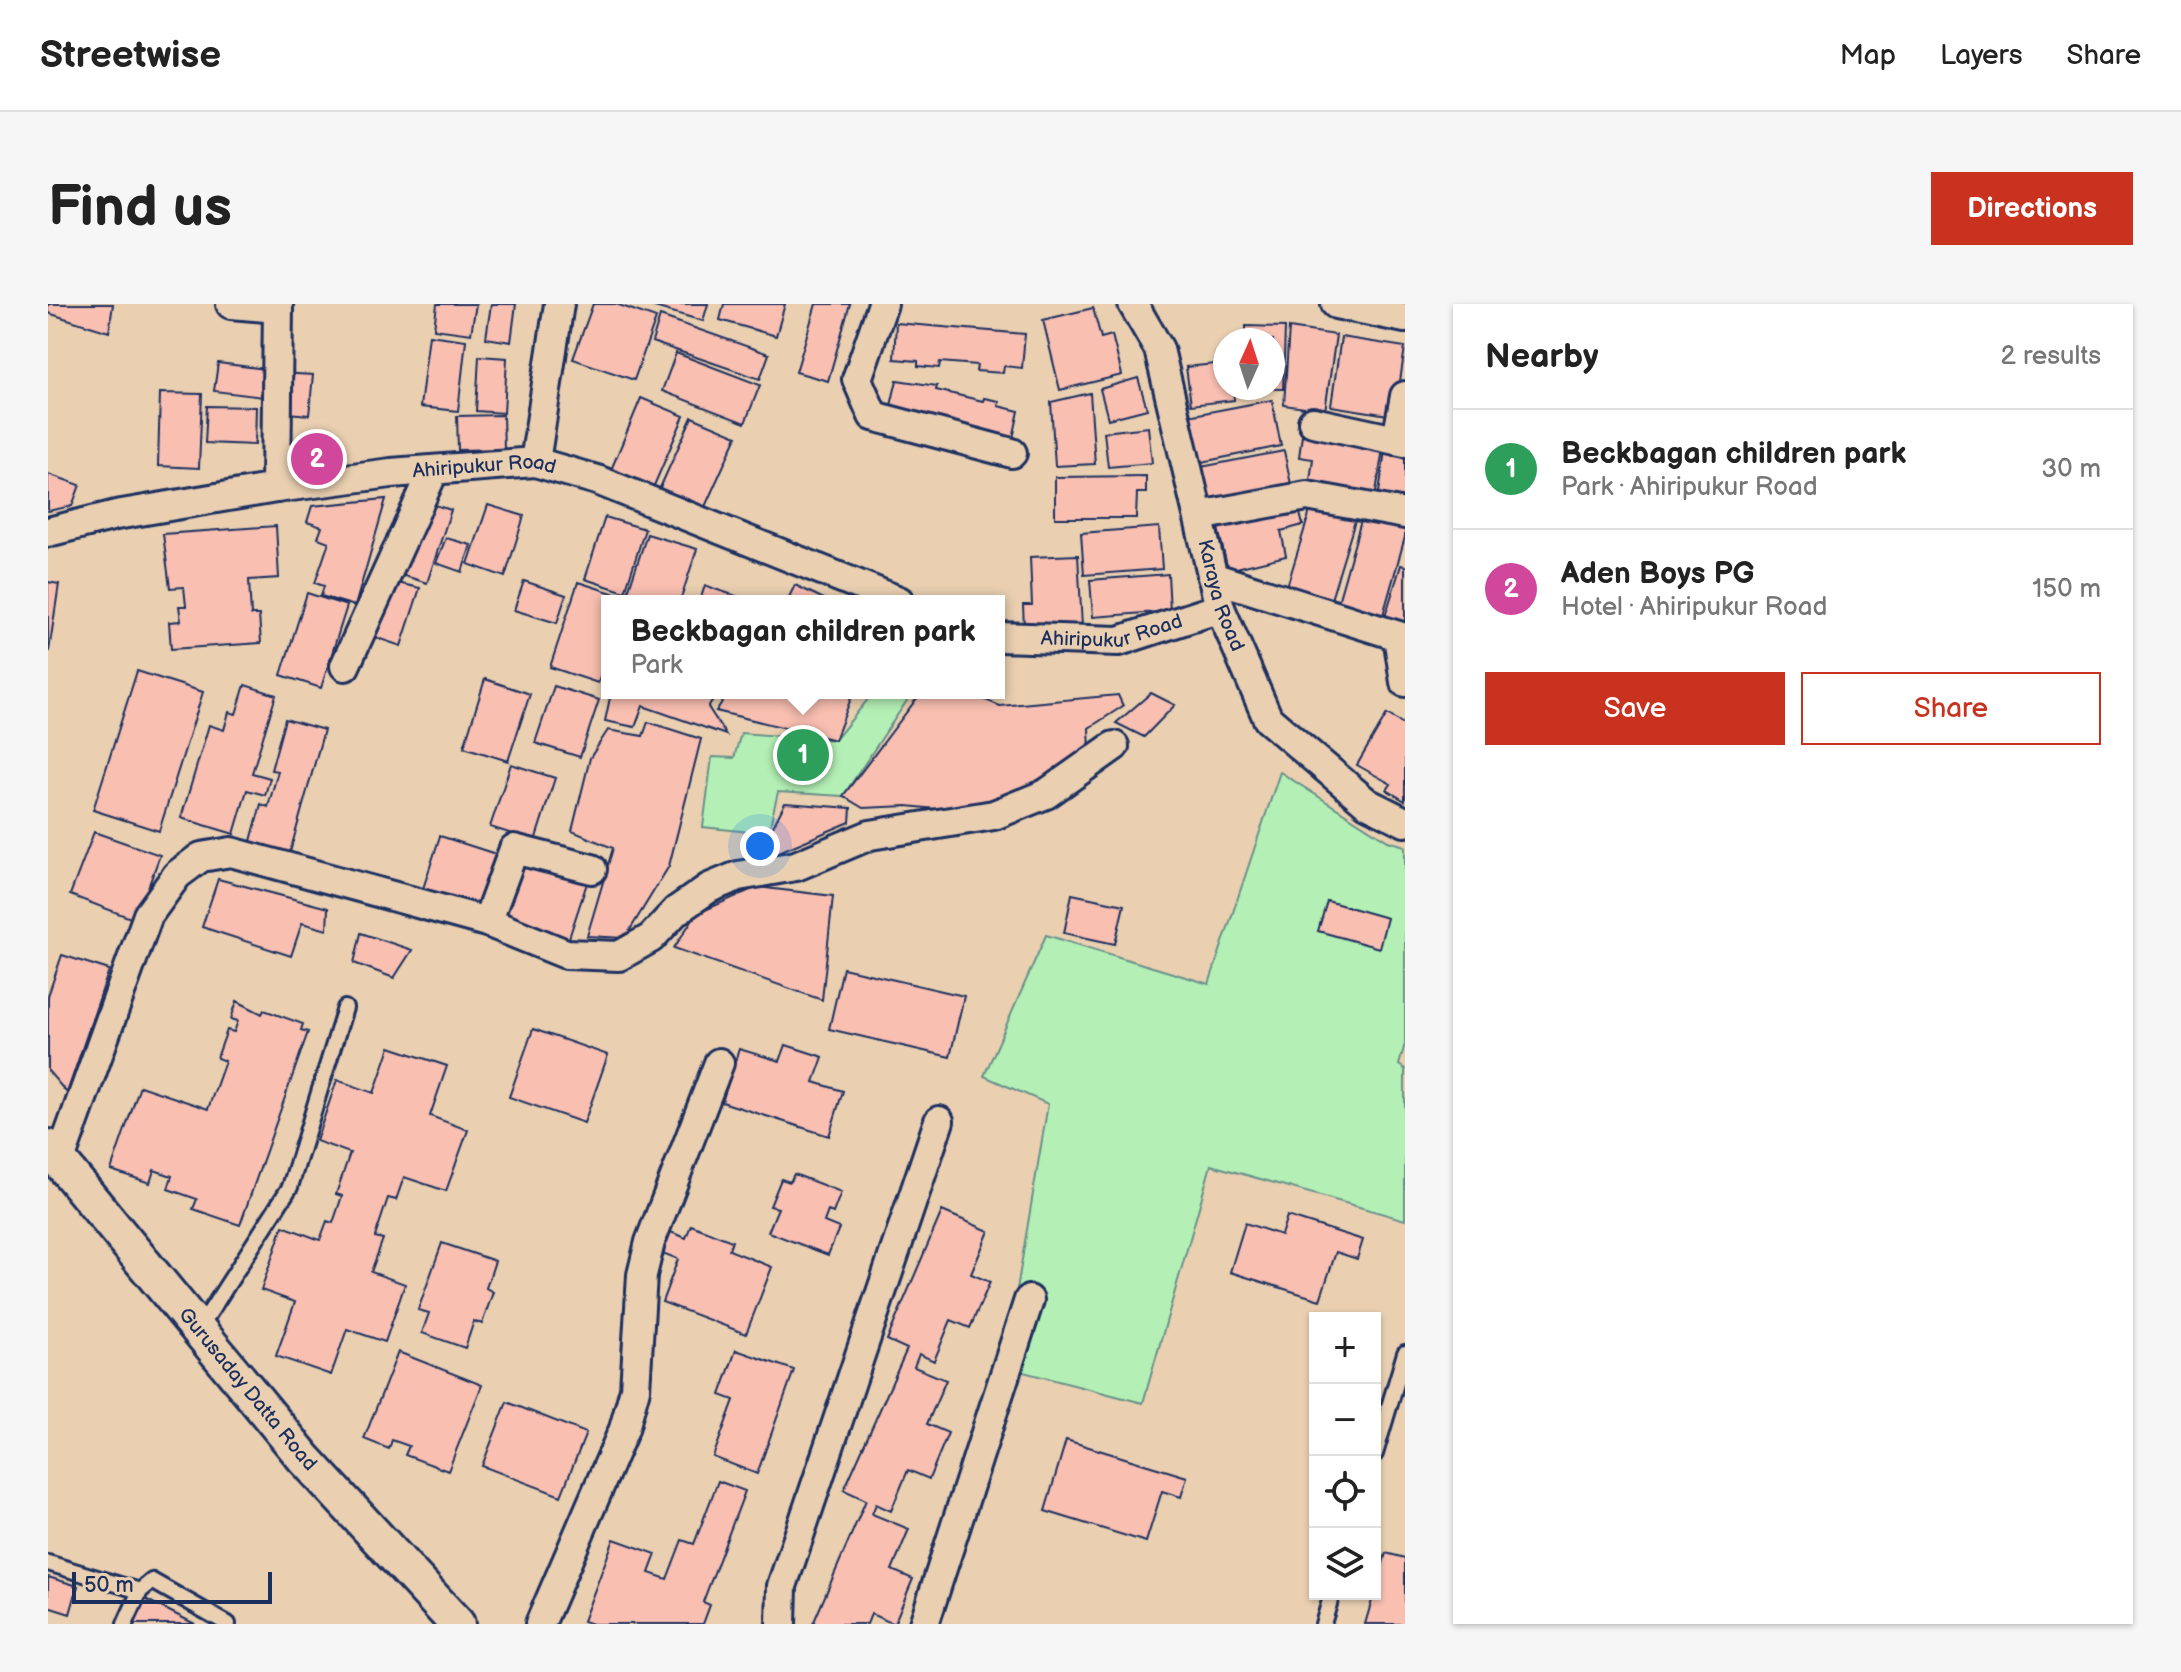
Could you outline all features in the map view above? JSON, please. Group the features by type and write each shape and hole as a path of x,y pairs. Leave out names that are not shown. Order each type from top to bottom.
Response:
{"street":[{"path":"231,304 278,306 276,488"},
{"path":"535,462 559,304"},
{"path":"883,304 857,379 873,416 1012,453"},
{"name":"Karaya Road","path":"1133,304 1159,349 1220,608 1268,719 1367,803 1405,822"},
{"path":"1336,304 1405,318"},
{"path":"1313,422 1401,441 1405,396"},
{"name":"Ahiripukur Road","path":"48,532 116,515 276,488 391,473 535,462 597,480 884,595"},
{"path":"345,666 433,472"},
{"path":"1199,516 1307,496 1405,514"},
{"path":"1212,577 1401,637 1405,682"},
{"name":"Ahiripukur Road","path":"1005,637 1119,641 1220,608"},
{"path":"54,1154 148,915 177,875 201,857 231,852 487,922 566,954 619,956 651,938 676,911 709,888 738,876 796,866 870,835 994,815 1046,794 1114,746"},
{"path":"487,922 514,849 592,869"},
{"path":"540,1624 624,1429 635,1389 642,1275 650,1242 719,1063"},
{"path":"781,1624 782,1586 939,1121"},
{"name":"Gurusaday Datta Road","path":"54,1154 304,1458 457,1624"},
{"path":"924,1624 1029,1300"}],"lane":[{"path":"199,1330 290,1187 345,1008"},
{"path":"1381,1434 1405,1353"},
{"path":"48,1563 140,1591"},
{"path":"125,1624 140,1591 152,1581 228,1624"},
{"path":"1323,1624 1330,1600"}],"green space":[{"path":"868,699 908,699 843,796 778,792 768,834 703,827 712,757 734,758 741,733 835,740"},
{"path":"1280,772 1388,841 1405,846 1405,1044 1399,1065 1405,1069 1405,1220 1211,1165 1143,1403 1004,1367 1048,1104 984,1076 1046,935 1209,984"}],"building":[{"path":"48,304 113,304 109,332 48,313"},
{"path":"437,304 476,304 471,334 434,329"},
{"path":"491,304 516,304 511,342 486,338"},
{"path":"593,304 616,304 656,318 634,380 573,359"},
{"path":"644,304 708,304 703,321"},
{"path":"724,304 785,304 776,336 720,320"},
{"path":"816,304 850,304 828,381 796,372"},
{"path":"1093,308 1101,338 1112,335 1122,375 1060,390 1043,320"},
{"path":"660,316 769,354 760,379 652,342"},
{"path":"896,323 1025,334 1022,368 1004,366 1003,373 976,371 977,365 940,362 939,368 918,366 918,361 894,359"},
{"path":"1246,326 1285,327 1285,328"},
{"path":"1289,328 1336,335 1325,411 1284,405"},
{"path":"429,335 466,340 458,411 420,407"},
{"path":"1341,337 1405,347 1395,416 1331,406"},
{"path":"676,353 760,385 745,423 662,391"},
{"path":"479,356 507,358 504,413 476,411"},
{"path":"218,363 266,369 263,397 214,391"},
{"path":"1213,364 1213,400 1234,400 1191,405 1186,367"},
{"path":"280,373 313,375 309,415 277,412"},
{"path":"1138,378 1147,409 1108,419 1100,389"},
{"path":"897,380 937,386 936,390 983,401 984,398 999,401 998,406 1019,411 1012,443 889,414"},
{"path":"160,393 202,394 199,468 158,466"},
{"path":"1090,393 1095,464 1055,466 1051,402"},
{"path":"641,398 684,416 653,488 611,470"},
{"path":"1272,400 1281,446 1197,463 1188,416"},
{"path":"207,406 256,407 255,445 205,443"},
{"path":"503,415 504,449 458,450 457,416"},
{"path":"692,417 737,436 704,509 659,490"},
{"path":"1148,427 1152,463 1108,467 1104,432"},
{"path":"1302,435 1345,436 1344,443 1383,449 1375,498 1309,487 1313,459 1299,457"},
{"path":"1385,450 1405,453 1405,503 1378,500"},
{"path":"1284,451 1293,494 1209,510 1201,467"},
{"path":"48,474 80,485 72,506 48,511"},
{"path":"1146,476 1146,493 1137,493 1136,518 1055,518 1055,477"},
{"path":"1314,498 1358,511 1329,606 1285,593"},
{"path":"386,499 355,606 321,596 324,586 315,583 329,542 318,538 322,527 307,522 312,506"},
{"path":"422,501 451,510 427,583 399,574"},
{"path":"1297,502 1303,525 1281,531 1286,556 1228,570 1216,520"},
{"path":"488,505 524,516 505,577 468,564"},
{"path":"1364,510 1405,522 1405,537 1383,615 1338,602"},
{"path":"605,517 645,529 625,592 585,579"},
{"path":"276,526 279,578 249,580 251,615 259,615 261,643 171,649 169,622 181,621 179,606 186,606 184,587 170,588 163,534"},
{"path":"1159,527 1162,569 1084,575 1081,533"},
{"path":"647,534 697,549 682,595 627,595"},
{"path":"446,538 471,545 462,572 436,563"},
{"path":"1078,555 1082,626 1024,628 1023,605 1032,605 1030,557"},
{"path":"1401,565 1405,566 1405,627 1384,620"},
{"path":"1168,574 1170,611 1093,617 1090,580"},
{"path":"388,581 420,588 401,646 368,635"},
{"path":"524,581 566,595 557,623 514,610"},
{"path":"48,582 59,584 49,651 48,651"},
{"path":"578,582 619,595 601,595 601,673 598,683 550,667"},
{"path":"705,585 733,595 702,595"},
{"path":"795,585 816,595 790,595"},
{"path":"307,593 347,606 321,688 281,675"},
{"path":"137,671 203,692 159,831 93,810"},
{"path":"485,679 530,694 508,761 464,747"},
{"path":"245,685 276,695 252,773 270,778 265,795 247,790 234,834 181,818 209,725 224,730 229,712 236,714"},
{"path":"554,686 599,700 580,757 535,743"},
{"path":"1151,693 1175,705 1144,737 1116,723"},
{"path":"1118,695 1123,706 1089,728 1090,751 1027,786 989,800 946,810 907,806 863,808 843,796 916,699 983,699 1000,706"},
{"path":"610,699 713,699 708,707 726,735 643,706 635,727 605,721"},
{"path":"724,699 851,699 835,740 716,711"},
{"path":"1387,714 1405,725 1405,801 1387,790 1391,784 1357,765"},
{"path":"285,719 324,730 287,863 248,852 261,804 268,807 278,771 271,770"},
{"path":"648,722 701,739 669,866 625,938 587,936 613,848 572,831 590,758 608,730 643,736"},
{"path":"511,764 555,778 535,841 490,827"},
{"path":"785,803 851,808 850,822 755,862"},
{"path":"94,832 160,855 136,920 70,895"},
{"path":"440,836 505,857 485,919 420,898"},
{"path":"521,859 588,880 567,944 501,923"},
{"path":"218,879 328,908 327,930 302,923 291,956 202,927"},
{"path":"757,887 833,896 822,1000 674,948 696,914"},
{"path":"1072,894 1124,905 1115,944 1064,933"},
{"path":"1327,901 1387,918 1379,948 1318,931"},
{"path":"361,933 412,950 394,978 354,963"},
{"path":"62,955 109,970 67,1093 48,1071 48,996"},
{"path":"843,968 964,996 950,1057 829,1029"},
{"path":"237,1001 262,1014 264,1010 303,1024 301,1030 308,1032 240,1225 193,1209 197,1199 168,1189 172,1176 154,1170 150,1183 111,1170 140,1086 208,1109 225,1061 217,1058 227,1030 234,1032 238,1021 231,1019"},
{"path":"533,1029 608,1055 584,1123 509,1097"},
{"path":"786,1045 823,1057 814,1082 843,1091 829,1136 722,1102 739,1049 780,1061"},
{"path":"390,1047 447,1066 430,1116 468,1130 446,1191 404,1177 396,1200 388,1198 375,1237 383,1239 371,1272 405,1284 385,1342 347,1329 331,1375 276,1356 295,1302 261,1290 283,1226 320,1240 327,1221 333,1223 342,1196 336,1194 350,1153 316,1141 337,1080 374,1093"},
{"path":"794,1174 841,1192 833,1213 828,1211 824,1222 839,1228 828,1255 768,1232 778,1208 770,1206 781,1179 790,1182"},
{"path":"942,1211 989,1231 971,1274 990,1282 970,1328 951,1320 934,1361 919,1354 914,1367 946,1380 927,1424 948,1433 929,1479 908,1470 891,1511 876,1504 872,1514 909,1529 892,1570 913,1579 894,1624 871,1614 867,1624 813,1624 866,1500 844,1490 907,1349 887,1340"},
{"path":"1287,1216 1363,1240 1357,1259 1336,1252 1320,1300 1230,1272 1245,1223 1281,1235"},
{"path":"691,1225 732,1241 729,1250 772,1267 746,1334 662,1302 678,1259 660,1252 668,1231 686,1238"},
{"path":"442,1243 495,1261 486,1288 493,1292 482,1324 474,1321 465,1348 422,1333 429,1313 418,1310"},
{"path":"736,1350 794,1370 757,1474 713,1457 734,1400 720,1395"},
{"path":"398,1352 482,1385 448,1471 405,1455 409,1446 392,1440 389,1449 364,1439"},
{"path":"507,1402 586,1433 561,1496 482,1466"},
{"path":"1066,1440 1187,1477 1181,1497 1162,1491 1146,1542 1045,1511"},
{"path":"718,1481 745,1491 703,1602 710,1605 703,1624 592,1624 583,1621 614,1539 656,1554 649,1573 667,1579 682,1540 694,1544"},
{"path":"1386,1553 1405,1558 1405,1624 1365,1624 1372,1600 1381,1600 1381,1570"},
{"path":"48,1577 78,1586 70,1614 48,1607"},
{"path":"143,1598 195,1624 129,1624"}],"place":[{"name":"Aden Boys PG","path":"317,459"},
{"name":"Beckbagan children park","path":"803,755"}]}
